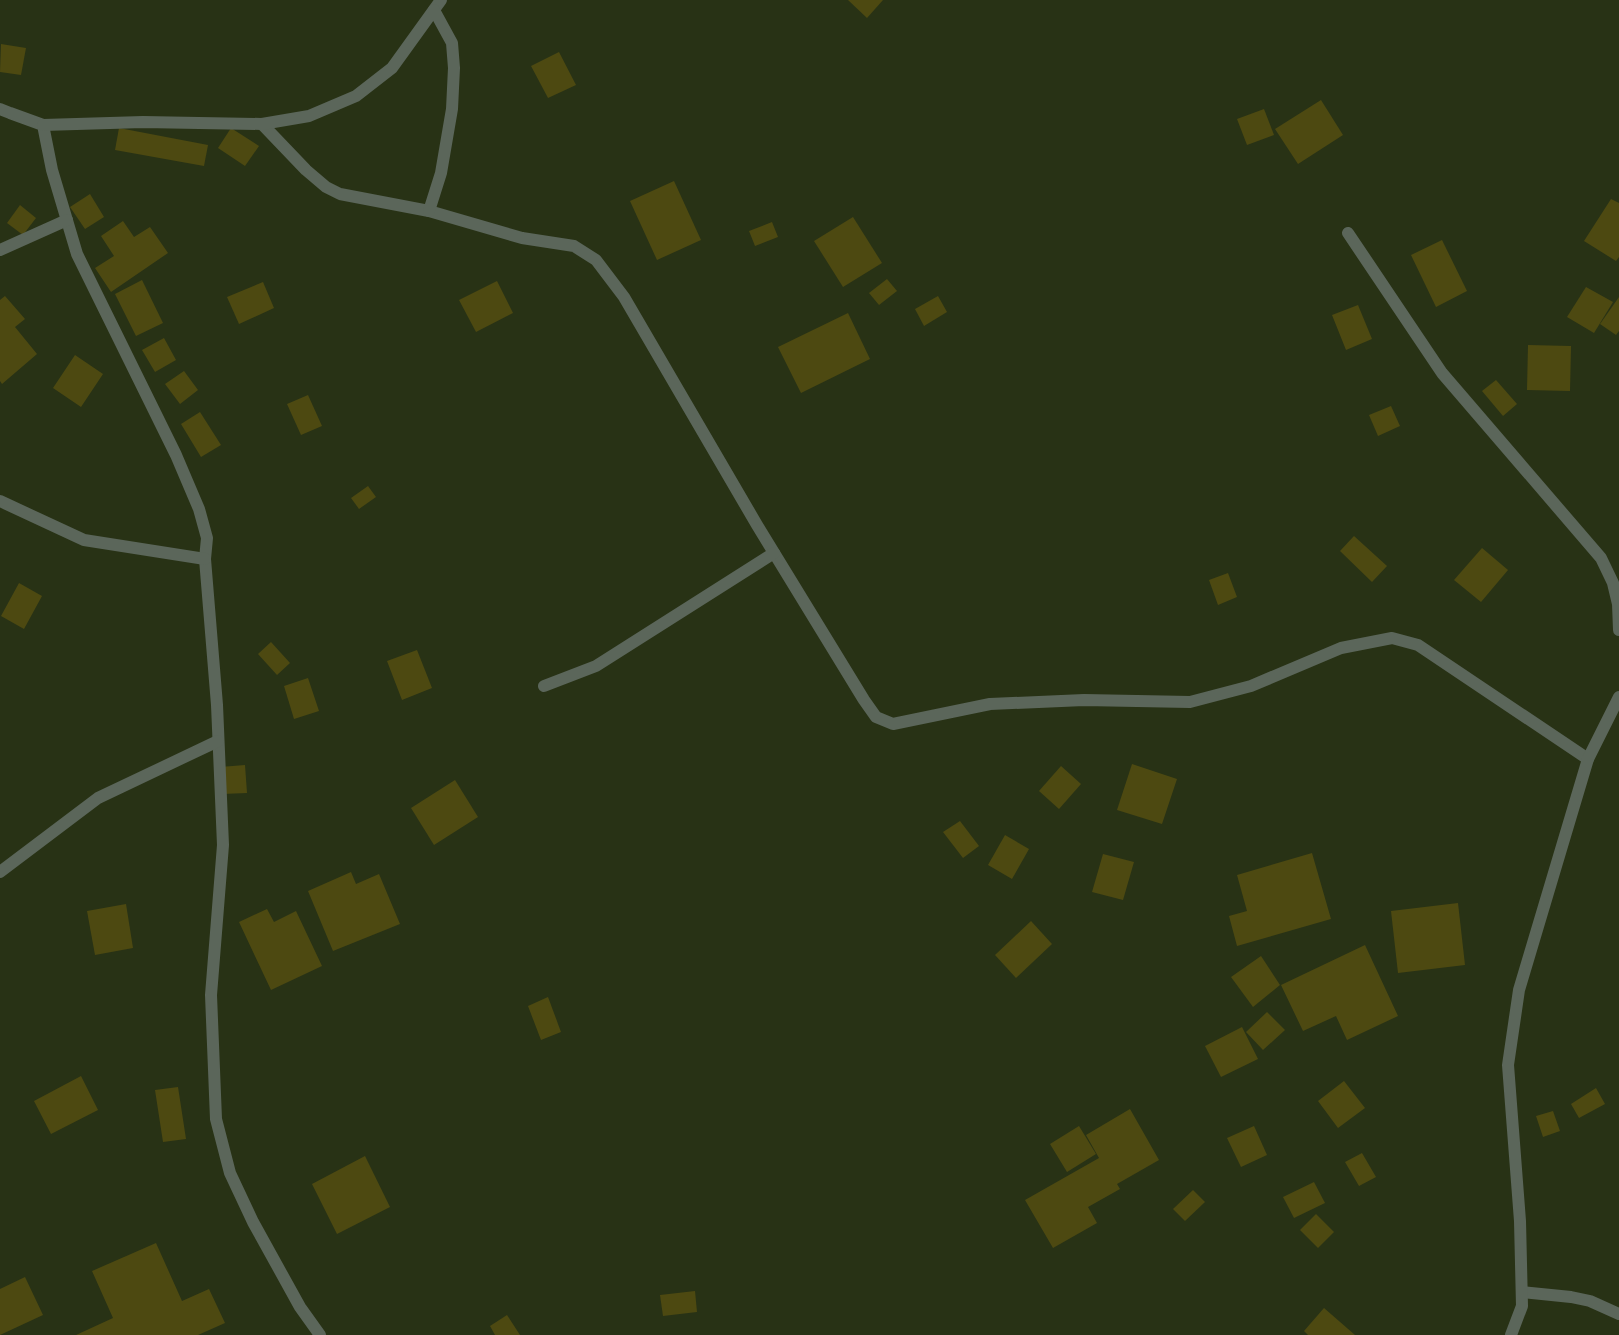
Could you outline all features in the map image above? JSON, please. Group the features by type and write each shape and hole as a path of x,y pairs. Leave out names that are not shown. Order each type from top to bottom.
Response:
{"street":[{"path":"0,109 43,125 143,122 262,124 310,116 356,96 392,68 438,5"},
{"path":"430,211 441,173 452,110 454,68 452,43 438,5"},
{"path":"262,124 326,188 340,194 430,211 522,238 574,246 596,260 624,297 774,553 876,717 893,724 990,704 1084,700 1190,702 1251,686 1341,648 1392,638 1418,645 1588,759"},
{"path":"43,125 52,170 77,254 176,455 199,509 207,538 204,559 217,705 223,845 211,996 216,1119 230,1173 252,1222 300,1307 320,1335"},
{"path":"0,250 67,220"},
{"path":"1348,232 1442,373 1600,558 1613,583 1618,604 1619,630"},
{"path":"0,500 84,540 204,559"},
{"path":"544,686 596,666 774,553"},
{"path":"1511,1335 1522,1306 1520,1221 1508,1065 1519,990 1588,759 1619,696"},
{"path":"0,872 98,798 218,741"},
{"path":"1522,1292 1572,1297 1590,1301 1619,1314"}],"building":[{"path":"848,0 883,0 867,18"},
{"path":"1,44 26,48 21,75 0,72"},
{"path":"559,52 576,85 548,98 531,66"},
{"path":"1321,100 1343,135 1298,164 1275,129"},
{"path":"1264,109 1274,135 1247,145 1237,119"},
{"path":"119,128 208,145 204,166 115,150"},
{"path":"231,128 259,146 245,166 218,148"},
{"path":"674,181 701,240 657,260 630,201"},
{"path":"90,194 104,217 85,229 70,207"},
{"path":"1611,199 1619,203 1619,257 1616,261 1584,241"},
{"path":"20,205 36,218 23,235 7,223"},
{"path":"853,217 882,263 843,287 814,241"},
{"path":"123,221 134,237 150,227 168,253 111,292 95,268 114,256 101,236"},
{"path":"772,222 778,237 755,246 749,231"},
{"path":"1442,240 1467,291 1436,307 1411,255"},
{"path":"887,279 897,291 879,305 869,293"},
{"path":"142,280 163,323 136,336 115,294"},
{"path":"497,281 513,313 476,332 459,300"},
{"path":"263,282 274,308 239,324 227,297"},
{"path":"1586,287 1613,302 1594,333 1567,317"},
{"path":"5,296 25,319 15,327 37,354 2,384 0,381 0,300"},
{"path":"938,296 947,312 924,326 915,309"},
{"path":"1619,297 1619,331 1616,335 1600,324"},
{"path":"1358,305 1372,339 1346,350 1332,315"},
{"path":"848,313 870,359 801,393 778,347"},
{"path":"164,338 176,360 155,372 142,350"},
{"path":"1528,345 1571,346 1570,391 1527,390"},
{"path":"75,355 103,374 81,407 53,388"},
{"path":"184,371 198,390 180,404 165,384"},
{"path":"1496,380 1517,404 1503,416 1482,391"},
{"path":"308,395 322,426 301,435 287,404"},
{"path":"1391,406 1400,426 1378,436 1369,415"},
{"path":"200,412 221,445 201,457 181,424"},
{"path":"368,486 376,497 359,509 351,498"},
{"path":"1354,536 1387,566 1372,582 1340,551"},
{"path":"1482,548 1508,570 1481,602 1454,580"},
{"path":"1228,573 1237,597 1218,605 1209,580"},
{"path":"19,583 42,596 24,629 1,616"},
{"path":"271,642 290,663 277,675 258,654"},
{"path":"417,650 432,688 402,700 387,661"},
{"path":"308,678 319,711 294,719 284,686"},
{"path":"1132,764 1177,779 1162,824 1117,810"},
{"path":"245,765 247,793 222,794 220,767"},
{"path":"1061,766 1081,784 1059,809 1039,791"},
{"path":"455,780 478,817 434,845 411,808"},
{"path":"960,821 979,846 963,858 943,832"},
{"path":"1005,835 1029,849 1012,879 988,865"},
{"path":"1312,853 1331,919 1237,946 1229,916 1247,911 1237,875"},
{"path":"1103,854 1134,862 1123,900 1092,892"},
{"path":"351,872 356,884 379,874 400,924 333,951 308,891"},
{"path":"1458,903 1465,965 1398,973 1391,911"},
{"path":"126,904 133,948 95,955 87,911"},
{"path":"267,909 274,922 296,911 322,966 271,990 239,922"},
{"path":"1031,921 1052,944 1016,978 995,955"},
{"path":"1365,945 1398,1016 1347,1040 1336,1016 1303,1031 1281,985"},
{"path":"1261,956 1280,985 1253,1007 1231,977"},
{"path":"548,997 561,1032 541,1040 528,1006"},
{"path":"1267,1012 1285,1030 1263,1050 1246,1032"},
{"path":"1242,1027 1258,1059 1221,1077 1205,1046"},
{"path":"81,1076 98,1110 51,1134 34,1101"},
{"path":"1344,1081 1365,1108 1338,1128 1318,1101"},
{"path":"178,1087 186,1139 163,1142 155,1090"},
{"path":"1596,1088 1605,1104 1579,1118 1571,1104"},
{"path":"1130,1109 1159,1160 1117,1184 1120,1189 1088,1207 1097,1223 1053,1248 1025,1200 1099,1158 1086,1135"},
{"path":"1553,1111 1560,1131 1543,1137 1536,1116"},
{"path":"1079,1126 1096,1154 1067,1172 1050,1144"},
{"path":"1254,1126 1267,1155 1241,1167 1227,1138"},
{"path":"1362,1153 1376,1177 1359,1186 1345,1162"},
{"path":"365,1156 390,1207 337,1234 312,1184"},
{"path":"1314,1182 1325,1203 1294,1218 1283,1197"},
{"path":"1193,1190 1205,1202 1185,1221 1173,1209"},
{"path":"1316,1214 1334,1232 1318,1248 1300,1230"},
{"path":"156,1243 182,1301 209,1289 225,1323 198,1335 76,1335 113,1318 92,1271"},
{"path":"25,1277 43,1315 0,1335 0,1289"},
{"path":"695,1291 697,1312 663,1316 660,1295"},
{"path":"1324,1308 1355,1335 1308,1335 1304,1331"},
{"path":"507,1315 520,1335 495,1335 490,1326"}]}
